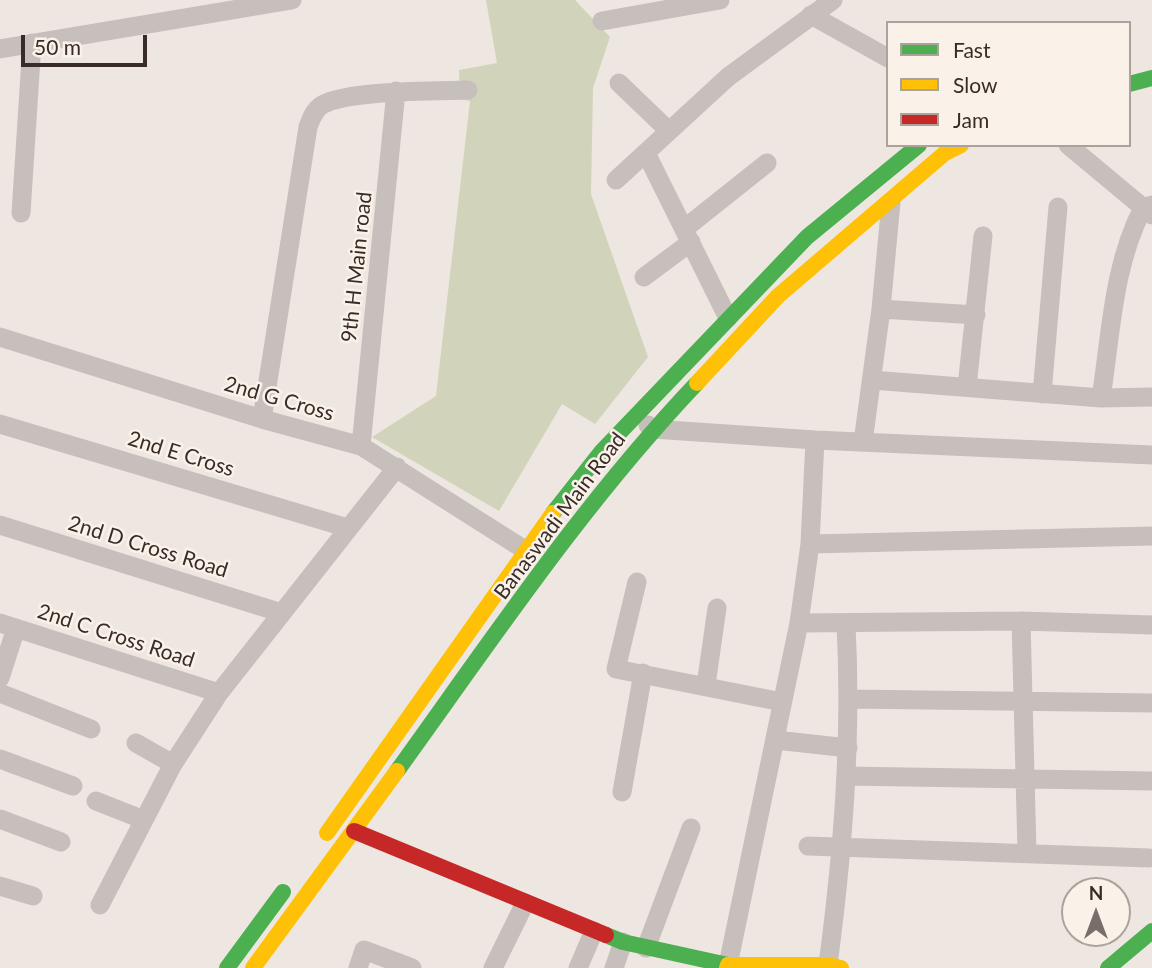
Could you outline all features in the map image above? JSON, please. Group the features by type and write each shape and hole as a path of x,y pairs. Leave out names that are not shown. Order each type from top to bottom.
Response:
{"main road":[{"path":"1131,83 1152,78"},
{"name":"Banaswadi Main Road","path":"320,843 524,550 602,451 807,237 917,147"},
{"name":"Banaswadi Main Road","path":"253,968 587,509 653,429 778,296 945,153 957,147"},
{"path":"354,831 623,942 728,967 827,967"},
{"path":"227,968 297,874"},
{"path":"1108,968 1152,931"}],"street":[{"path":"0,49 235,5 292,0"},
{"path":"603,20 720,0"},
{"path":"616,180 728,77 833,0"},
{"path":"811,15 886,57"},
{"path":"21,213 32,43"},
{"path":"618,83 669,131"},
{"path":"262,419 308,127 314,112 323,104 396,91 468,90"},
{"name":"9th H Main road","path":"362,446 396,91"},
{"path":"1071,147 1149,209 1131,230 1122,260 1101,398"},
{"path":"646,153 728,318"},
{"path":"644,277 767,163"},
{"path":"863,442 881,309 891,202"},
{"path":"1042,394 1058,207"},
{"path":"967,387 984,236"},
{"path":"881,309 976,315"},
{"name":"2nd G Cross","path":"0,337 262,419 362,446 524,550"},
{"path":"872,380 1101,398 1152,397"},
{"path":"637,415 653,429 815,440 1152,455"},
{"name":"2nd E Cross","path":"0,424 348,528"},
{"path":"728,967 799,623 810,544 815,440"},
{"path":"100,905 173,764 219,693 397,467"},
{"name":"2nd D Cross Road","path":"0,525 282,613"},
{"path":"810,544 1152,536"},
{"path":"637,583 615,669 782,702"},
{"path":"706,685 717,608"},
{"path":"799,623 1021,621 1152,625"},
{"path":"1021,621 1027,852"},
{"path":"827,967 843,850 850,699 846,624"},
{"path":"0,678 8,625"},
{"name":"2nd C Cross Road","path":"8,625 219,693"},
{"path":"622,792 643,673"},
{"path":"0,693 91,729"},
{"path":"850,699 1023,704 1152,703"},
{"path":"776,740 848,748"},
{"path":"136,743 173,764"},
{"path":"0,759 73,786"},
{"path":"846,776 1152,781"},
{"path":"96,801 144,820"},
{"path":"0,819 61,842"},
{"path":"646,948 691,828"},
{"path":"808,846 843,850 1027,852 1149,858"},
{"path":"0,886 33,897"},
{"path":"493,968 525,903"},
{"path":"578,968 594,930"},
{"path":"614,968 623,942"},
{"path":"358,968 365,950 412,968"}],"green space":[{"path":"486,0 575,0 610,37 593,88 591,194 648,357 595,424 562,404 499,511 372,437 436,396 470,101 460,99 459,70 497,63"}],"traffic: fast":[{"path":"1131,83 1152,78"},
{"path":"553,513 602,451 807,237 917,147"},
{"path":"397,771 578,523 616,475 697,383"},
{"path":"227,968 283,892"},
{"path":"1108,968 1152,931"},
{"path":"606,935 623,942 728,965"}],"traffic: slow":[{"path":"697,383 778,296 945,153 957,147"},
{"path":"327,833 553,513"},
{"path":"253,968 397,771"},
{"path":"727,968 728,965 828,965 841,968"}],"traffic: jam":[{"path":"354,831 606,935"}]}
